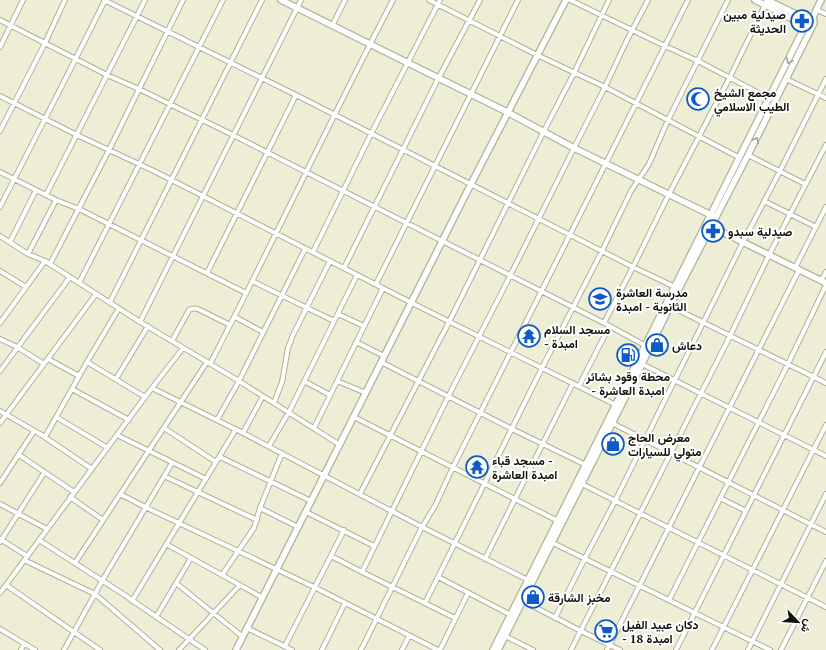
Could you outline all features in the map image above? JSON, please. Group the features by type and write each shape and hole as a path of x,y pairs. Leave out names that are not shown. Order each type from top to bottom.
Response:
{"main road":[{"path":"281,0 369,45 507,112 574,148 713,216"},
{"path":"236,650 507,112 566,0"},
{"path":"755,0 766,3 811,23"},
{"path":"713,216 748,155 786,79 821,0"},
{"path":"493,650 528,580 582,484 648,347 670,306 740,158 811,23"},
{"path":"709,225 824,283"},
{"path":"498,650 523,601 558,520 616,405 642,364 674,287 709,225"}],"street":[{"path":"0,47 23,0"},
{"path":"0,131 65,0"},
{"path":"0,207 76,60 105,0 674,287"},
{"path":"46,195 145,0"},
{"path":"50,264 109,150 183,0"},
{"path":"79,283 223,0"},
{"path":"110,302 262,0"},
{"path":"140,322 301,0"},
{"path":"332,26 345,0"},
{"path":"75,563 181,402 209,363 235,317 334,115 393,0"},
{"path":"429,0 537,55 605,87 740,158"},
{"path":"312,252 440,0"},
{"path":"344,268 404,151 438,79 480,0"},
{"path":"376,284 518,0"},
{"path":"570,0 698,61 770,99"},
{"path":"360,494 449,322 609,0"},
{"path":"362,572 448,397 648,0"},
{"path":"361,650 422,527 435,506 541,291 688,0"},
{"path":"424,603 631,191 651,160 668,120 728,0"},
{"path":"604,323 730,78 766,3"},
{"path":"817,10 826,14"},
{"path":"0,20 76,60 170,104 442,241 604,323 648,347"},
{"path":"786,79 826,98"},
{"path":"555,618 826,79"},
{"path":"207,273 296,95"},
{"path":"0,96 77,135 172,180 510,353 616,405"},
{"path":"571,650 730,336 769,255 826,146"},
{"path":"748,155 805,184"},
{"path":"0,172 56,200 110,224 246,293"},
{"path":"10,242 36,190"},
{"path":"28,254 56,200"},
{"path":"764,201 816,227"},
{"path":"608,650 668,528 759,350 826,207"},
{"path":"0,236 28,254 50,264 140,322 239,381 340,445"},
{"path":"217,420 239,381 305,249"},
{"path":"0,323 45,261"},
{"path":"274,403 282,382 290,342 330,261"},
{"path":"669,600 788,364 824,283 826,272"},
{"path":"1,273 26,287"},
{"path":"269,446 289,412 357,275"},
{"path":"0,371 70,277"},
{"path":"252,281 334,321"},
{"path":"314,428 383,288"},
{"path":"0,423 96,294"},
{"path":"670,306 826,383"},
{"path":"45,437 119,308"},
{"path":"172,341 189,310 194,308 230,325"},
{"path":"338,314 364,326"},
{"path":"235,317 263,332"},
{"path":"116,379 148,326"},
{"path":"579,386 609,327"},
{"path":"0,339 17,347 44,364"},
{"path":"356,342 384,356"},
{"path":"0,593 70,497 183,348"},
{"path":"676,650 826,352"},
{"path":"48,359 79,376"},
{"path":"87,362 145,397"},
{"path":"381,362 586,465"},
{"path":"642,364 826,456"},
{"path":"304,381 330,395"},
{"path":"337,381 366,393"},
{"path":"486,559 573,383"},
{"path":"152,388 236,429 422,527 528,580"},
{"path":"72,389 128,420"},
{"path":"243,433 263,396"},
{"path":"0,410 45,437 92,469"},
{"path":"56,417 108,448"},
{"path":"354,417 558,520"},
{"path":"612,423 826,532"},
{"path":"712,650 826,425"},
{"path":"164,428 216,462"},
{"path":"132,601 236,429"},
{"path":"0,483 34,431"},
{"path":"118,435 206,479"},
{"path":"222,575 254,528 260,508 282,453"},
{"path":"18,455 74,492"},
{"path":"220,457 311,501"},
{"path":"64,650 102,581 172,463"},
{"path":"44,473 0,540 26,558 95,594 160,650"},
{"path":"164,476 257,520"},
{"path":"582,484 826,606"},
{"path":"120,494 314,587 439,650 468,593"},
{"path":"748,650 826,494"},
{"path":"70,497 103,520"},
{"path":"720,498 746,511"},
{"path":"0,504 47,529"},
{"path":"260,508 298,527"},
{"path":"306,512 374,546"},
{"path":"285,646 344,530"},
{"path":"39,540 205,650"},
{"path":"550,541 770,650"},
{"path":"166,544 263,598"},
{"path":"331,556 455,618"},
{"path":"156,617 191,558"},
{"path":"781,650 826,561"},
{"path":"438,577 511,615"},
{"path":"176,583 243,637"},
{"path":"6,585 100,650"},
{"path":"179,650 240,585"},
{"path":"523,601 620,650"},
{"path":"322,650 345,603"},
{"path":"247,628 292,650"},
{"path":"0,629 35,650"},
{"path":"402,650 409,636"},
{"path":"505,636 533,650"},
{"path":"21,650 24,644"}],"place":[{"name":"صيدلية مبين الحديثة","path":"802,21"},
{"name":"مجمع الشيخ الطيب الاسلامي","path":"698,99"},
{"name":"صيدلية سبدو","path":"713,231"},
{"name":"مدرسة العاشرة الثانوية - امبدة","path":"600,299"},
{"name":"مسجد السلام - امبدة","path":"529,336"},
{"name":"دعاش","path":"657,345"},
{"name":"محطة وقود بشائر - امبدة العاشرة","path":"628,355"},
{"name":"معرض الحاج متولي للسيارات","path":"613,444"},
{"name":"مسجد قباء - امبدة العاشرة","path":"477,467"},
{"name":"مخبز الشارقة","path":"533,597"},
{"name":"دكان عبيد الفيل - امبدة 18","path":"606,631"}]}
